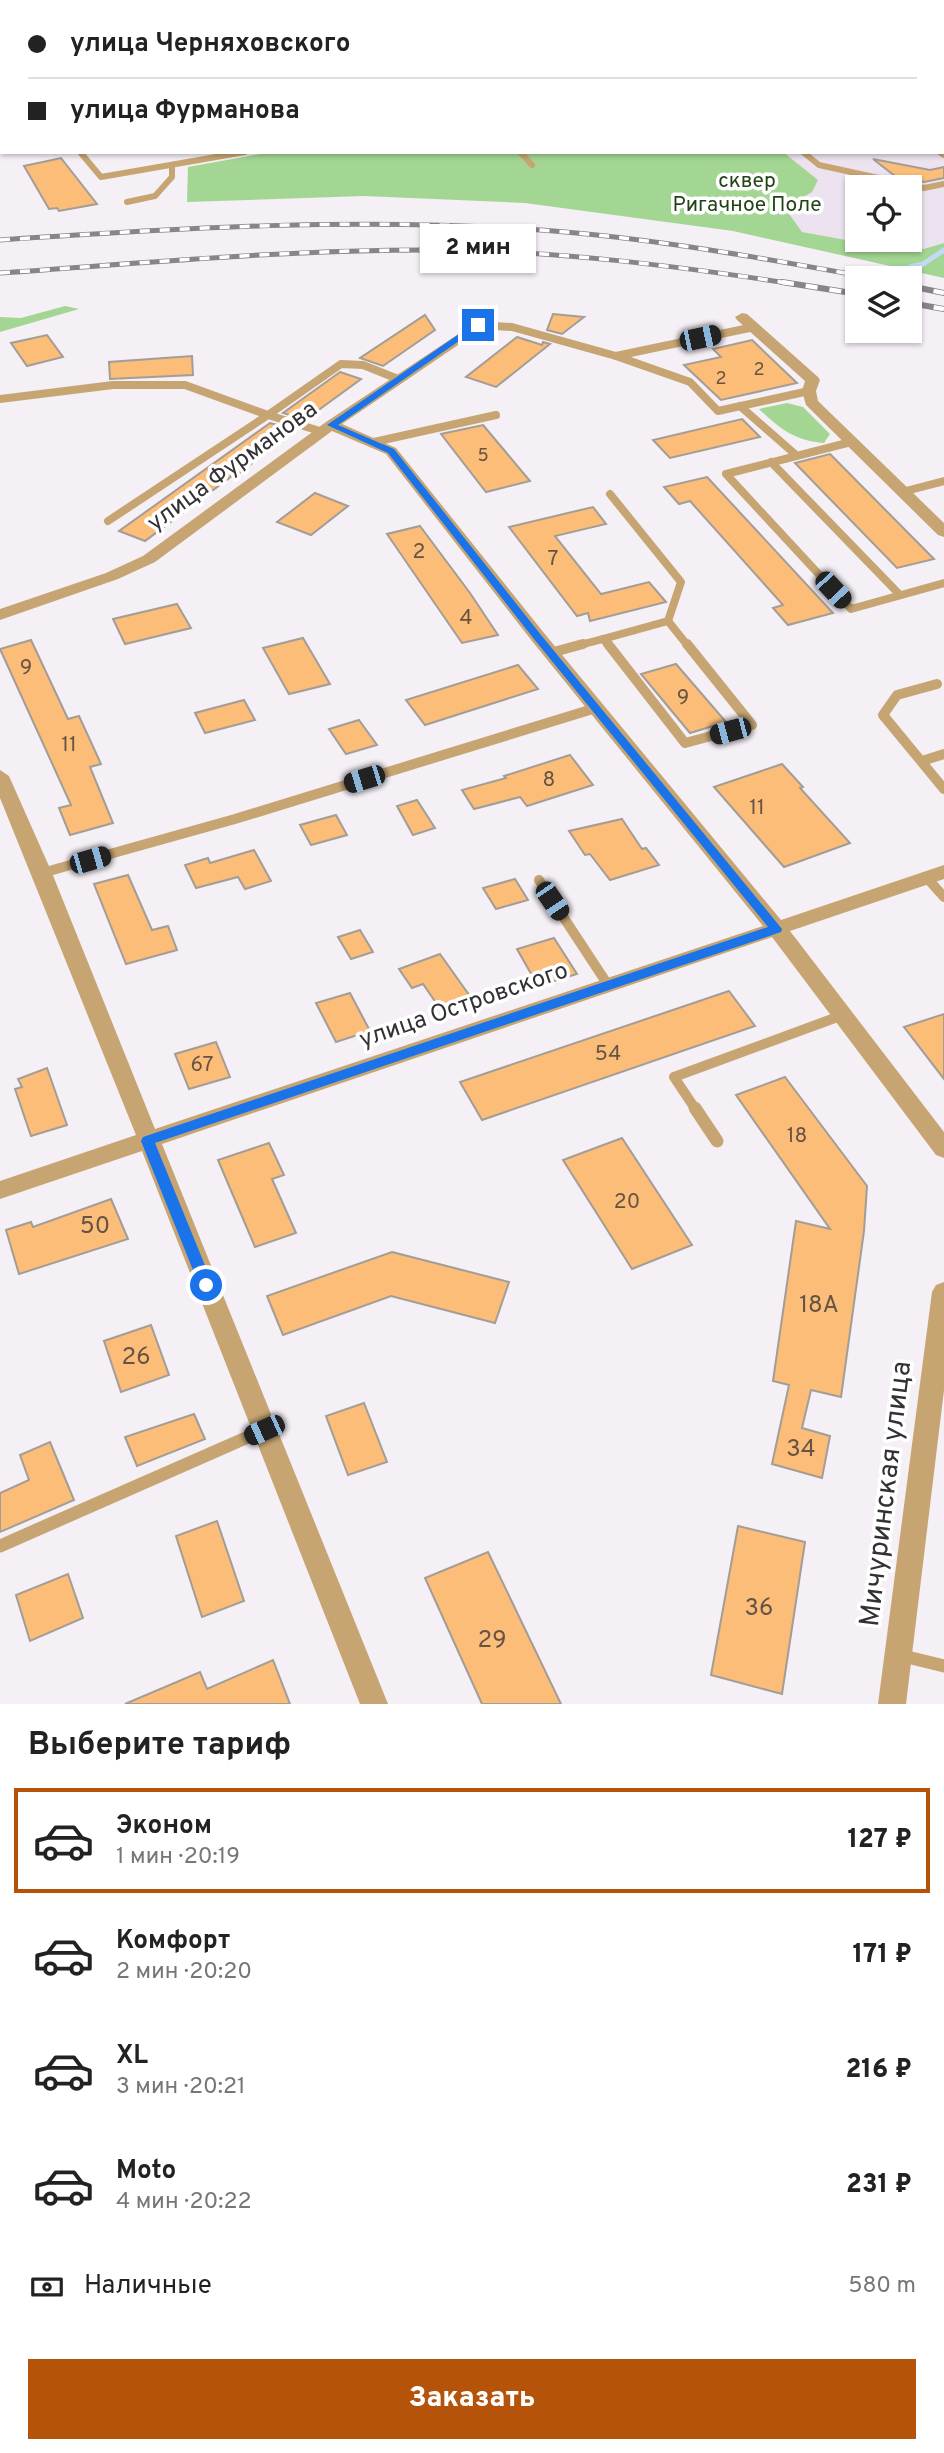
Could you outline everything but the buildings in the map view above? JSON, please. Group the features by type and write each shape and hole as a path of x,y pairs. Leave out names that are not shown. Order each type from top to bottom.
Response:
{"street":[{"path":"742,317 813,380 809,391 811,402 943,530"},
{"name":"улица Фурманова","path":"0,615 112,576 149,559 327,429 478,325"},
{"path":"327,429 374,442 391,451 550,653 776,929 944,1149"},
{"path":"3,789 42,873 374,1704"},
{"name":"улица Островского","path":"0,1190 936,875"},
{"name":"Мичуринская улица","path":"892,1704 944,1292"}],"lane":[{"path":"169,0 179,0"},
{"path":"82,154 102,177 234,154"},
{"path":"522,154 532,165"},
{"path":"805,154 819,165 924,188 944,184"},
{"path":"127,202 155,196 172,177 172,165"},
{"path":"478,325 512,327 616,356 690,382 718,411 809,391"},
{"path":"616,356 754,327"},
{"path":"108,521 341,364 350,362 366,366 398,379"},
{"path":"0,399 113,385 185,386 268,415 327,429"},
{"path":"740,406 796,456"},
{"path":"374,442 496,415"},
{"path":"851,442 726,474 851,609 944,583"},
{"path":"771,462 900,595"},
{"path":"902,492 944,481"},
{"path":"610,494 681,582 668,621"},
{"path":"550,653 668,621"},
{"path":"603,638 685,743 752,725 668,621"},
{"path":"937,684 897,695 883,715 944,789"},
{"path":"42,873 234,819 596,708"},
{"path":"922,761 944,754"},
{"path":"936,875 944,897"},
{"path":"538,880 608,985"},
{"path":"718,1141 674,1077 843,1015"},
{"path":"0,1546 264,1430"},
{"path":"899,1655 944,1666"}],"shaded area":[{"path":"784,154 944,154 944,243 922,249 922,175 845,175 845,240 802,232 785,207 812,192"}],"green space":[{"name":"сквер Ригачное Поле","path":"261,154 786,154 818,180 812,192 785,208 802,232 845,240 845,252 922,252 922,249 944,243 944,278 922,273 922,266 890,266 733,231 525,203 364,196 187,202 188,167"},
{"path":"65,306 79,309 0,332 0,317 21,318"},
{"path":"787,403 803,407 830,434 824,443 805,440 789,433 759,409"}],"waterway":[{"path":"914,266 923,264 944,250"}],"railway":[{"path":"0,240 270,226 473,226 666,243 845,273"},
{"path":"0,273 275,254 440,250 529,253 618,261 794,284"},
{"path":"782,282 845,292"},
{"path":"922,288 944,293"},
{"path":"922,305 944,309"}],"route":[{"path":"206,1285 147,1141 776,929 538,637 391,451 331,425 478,325"}]}
